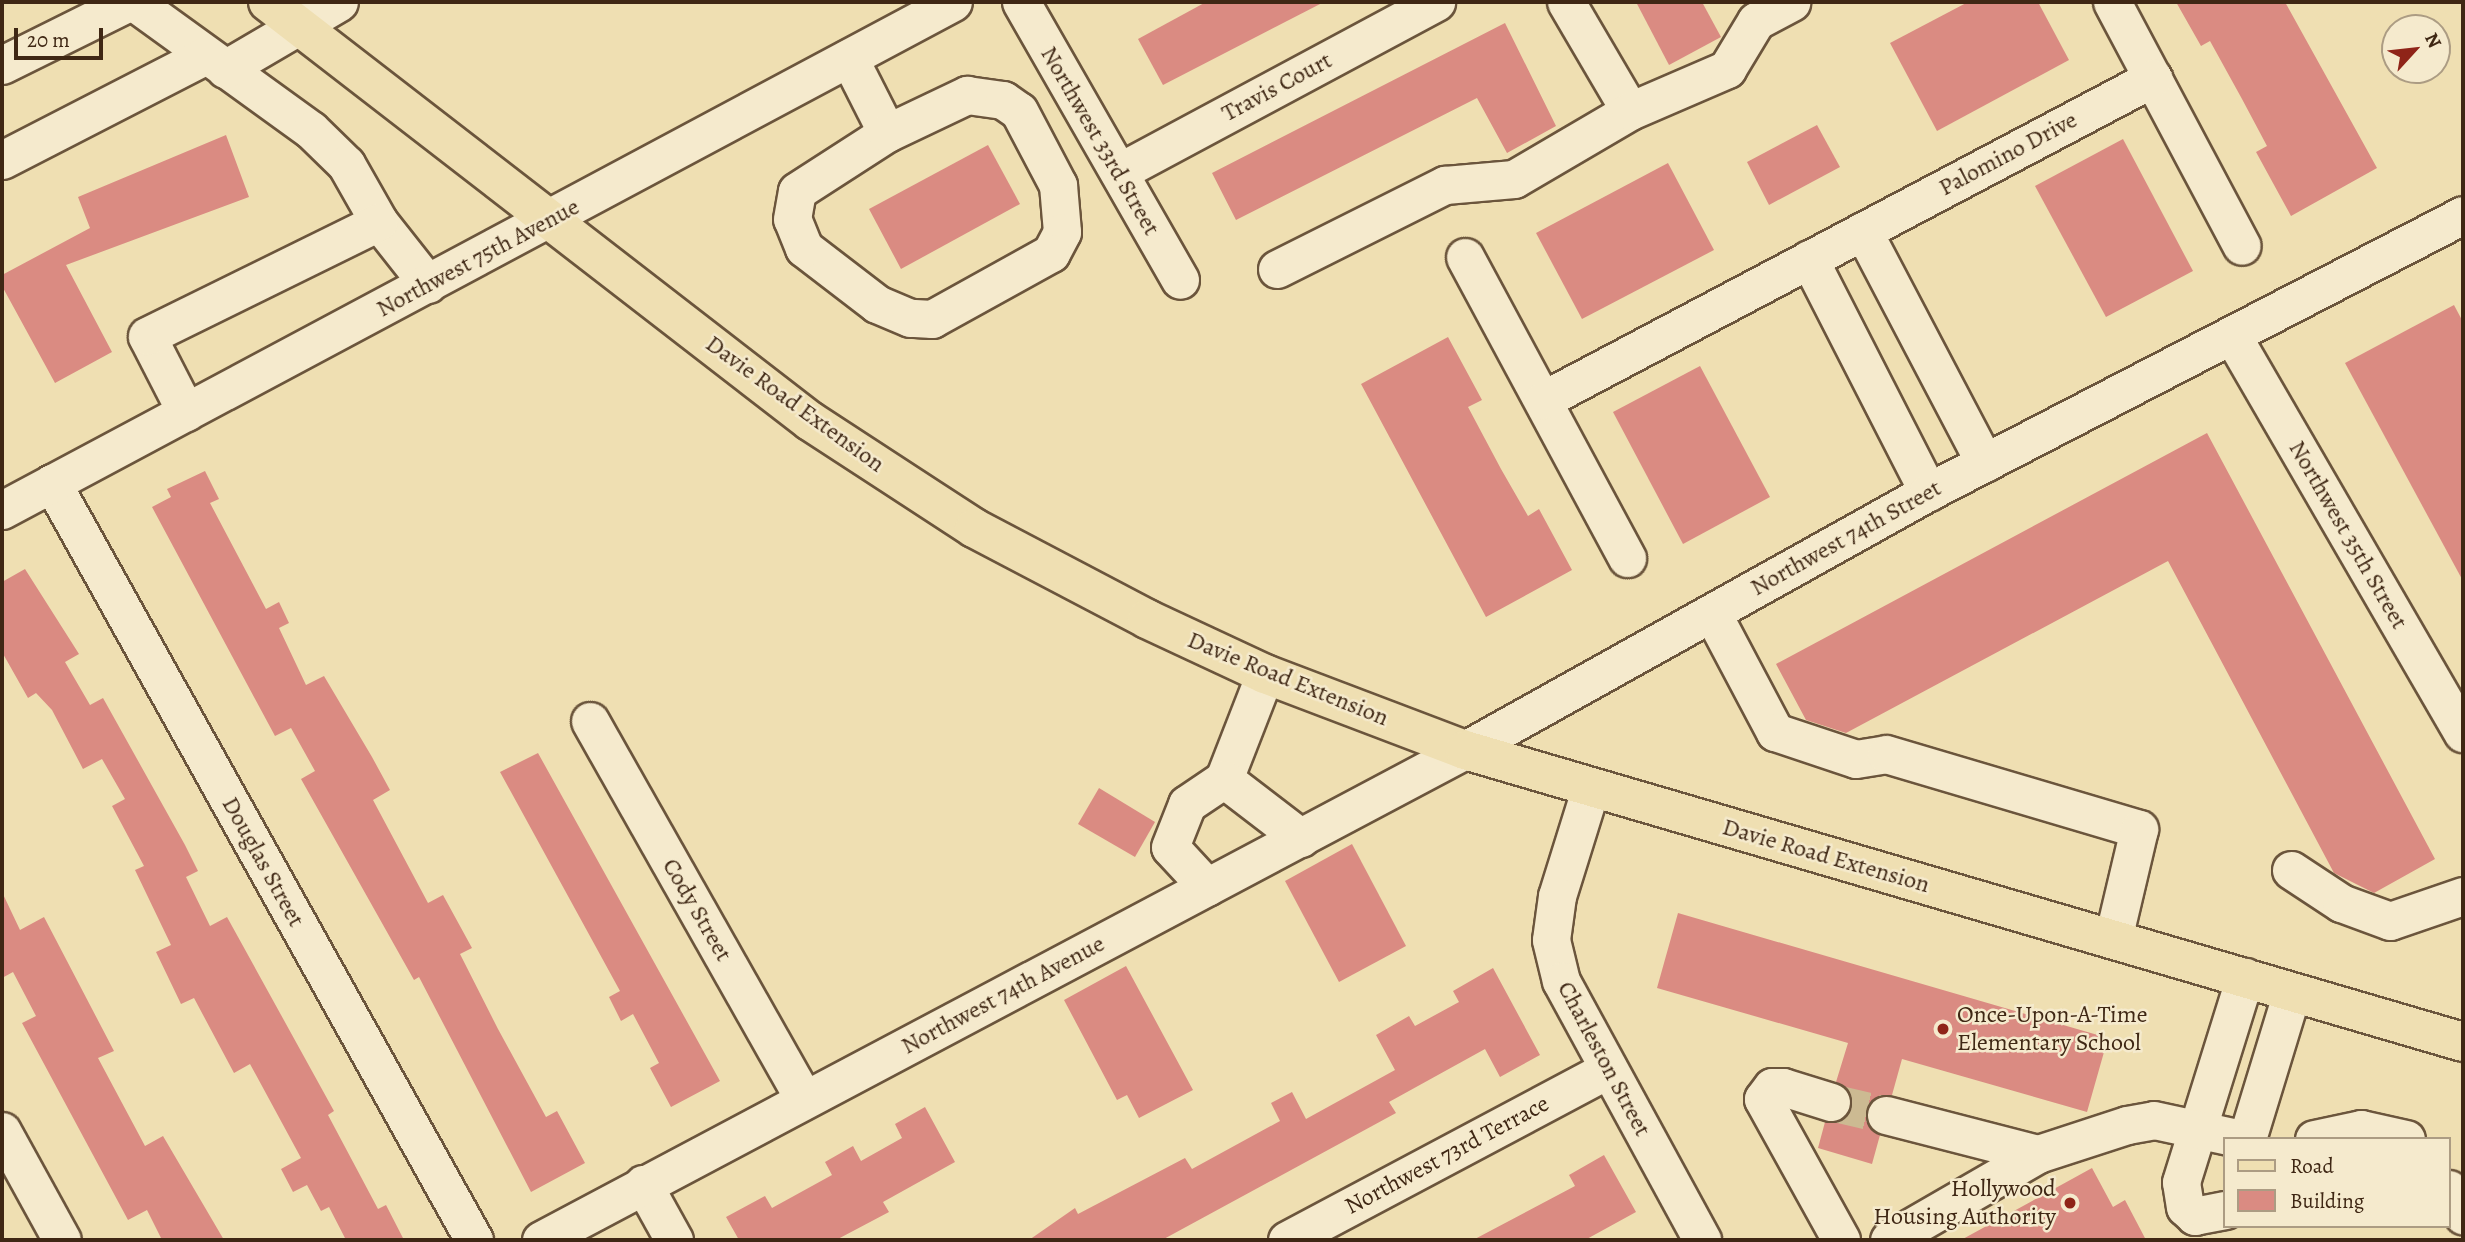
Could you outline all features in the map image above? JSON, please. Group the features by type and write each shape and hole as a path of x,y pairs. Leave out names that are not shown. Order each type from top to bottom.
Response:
{"main road":[{"name":"Davie Road Extension","path":"268,2 553,219 810,421 974,528 1265,674 1465,751 2463,1042"}],"street":[{"path":"2,65 131,2 216,62 346,164 379,222 428,284"},
{"path":"2,159 297,25 339,2"},
{"name":"Northwest 75th Avenue","path":"2,510 553,219 953,2"},
{"name":"Northwest 33rd Street","path":"1021,2 1180,280"},
{"name":"Travis Court","path":"1119,172 1436,2"},
{"path":"1566,2 1630,111"},
{"path":"1277,270 1445,186 1514,179 1630,111 1727,69 1756,22 1791,2"},
{"path":"2112,2 2242,246"},
{"path":"849,58 887,133"},
{"name":"Palomino Drive","path":"1543,400 2152,78"},
{"path":"967,95 1003,100 1020,111 1065,208 1051,253 932,319 910,318 877,304 839,277 804,247 792,219 797,191 887,133 967,95"},
{"path":"2233,337 2463,215"},
{"path":"186,412 147,337 379,222"},
{"path":"1863,231 1985,463"},
{"path":"1465,257 1628,558"},
{"path":"1809,259 1928,492"},
{"name":"Northwest 74th Street","path":"1465,751 1928,492 2233,337"},
{"name":"Northwest 35th Street","path":"2233,337 2463,733"},
{"name":"Douglas Street","path":"52,483 474,1240"},
{"path":"1712,613 1775,732 1856,759 1886,754 2139,829 2113,939"},
{"path":"1206,887 1170,847 1187,804 1224,779 1265,674"},
{"name":"Cody Street","path":"590,721 804,1100"},
{"name":"Northwest 74th Avenue","path":"541,1240 1465,751"},
{"path":"1224,779 1301,838"},
{"name":"Charleston Street","path":"1591,787 1557,896 1551,940 1561,981 1702,1240"},
{"path":"2291,870 2341,903 2390,921 2463,896"},
{"path":"2224,1210 2194,1216 2181,1194 2245,977"},
{"path":"2245,1137 2292,992"},
{"name":"Northwest 73rd Terrace","path":"1287,1240 1608,1069"},
{"path":"1831,1102 1783,1087 1772,1087 1763,1099 1841,1240"},
{"path":"1886,1115 2038,1154"},
{"path":"1889,1240 2038,1154 2143,1121 2235,1137"},
{"path":"2323,1137 2361,1129 2397,1137"},
{"path":"2,1131 62,1240"},
{"path":"643,1184 674,1240"},
{"path":"2451,1193 2463,1215"}],"building":[{"path":"1206,2 1324,2 1163,85 1138,39"},
{"path":"1636,2 1702,2 1721,37 1669,65"},
{"path":"1968,2 2038,2 2069,60 1937,131 1890,43"},
{"path":"2176,2 2285,2 2377,168 2291,216 2256,152 2267,146 2242,99 2210,41 2201,46"},
{"path":"1505,23 1556,126 1507,153 1477,98 1236,220 1212,173"},
{"path":"1817,125 1840,167 1769,205 1747,162"},
{"path":"226,135 249,197 66,265 112,352 55,383 2,286 2,275 90,228 78,197"},
{"path":"2123,139 2193,271 2106,317 2035,186"},
{"path":"988,145 1020,204 901,269 869,209"},
{"path":"1668,163 1714,250 1582,319 1536,233"},
{"path":"2454,305 2463,322 2463,581 2345,363"},
{"path":"1448,337 1482,400 1468,407 1528,516 1539,509 1572,570 1486,617 1361,384"},
{"path":"1700,366 1770,497 1683,544 1613,412"},
{"path":"2207,433 2435,859 2374,893 2334,873 2168,561 1846,733 1806,720 1776,664"},
{"path":"205,471 219,499 210,503 266,609 279,602 289,623 279,628 306,685 324,676 372,757 390,790 373,800 428,903 443,895 472,948 460,954 498,1029 546,1117 557,1111 585,1163 531,1192 419,977 414,980 301,779 315,771 291,728 275,736 152,507 171,497 167,489"},
{"path":"25,569 79,654 65,662 90,705 103,698 185,845 198,871 186,877 210,926 227,917 334,1111 328,1115 378,1209 386,1205 404,1240 346,1240 329,1207 321,1211 307,1185 293,1192 281,1169 301,1158 250,1064 234,1073 194,998 181,1004 156,952 171,945 135,870 144,866 112,806 125,799 102,759 83,769 52,710 36,693 28,698 2,652 2,582"},
{"path":"538,753 720,1081 671,1107 650,1068 659,1063 633,1014 621,1021 609,997 620,991 500,772"},
{"path":"1099,788 1155,822 1135,857 1078,824"},
{"path":"1352,844 1406,946 1339,982 1285,881"},
{"path":"2,892 20,930 44,917 114,1051 98,1058 145,1146 163,1136 224,1240 162,1240 147,1210 128,1220 22,1023 36,1016 13,972 2,978"},
{"path":"1678,913 2108,1038 2087,1112 1902,1059 1892,1095 1880,1095 1866,1109 1866,1121 1880,1135 1872,1164 1818,1148 1825,1122 1845,1118 1851,1108 1847,1088 1836,1082 1848,1043 1657,988"},
{"path":"1126,966 1193,1090 1139,1118 1127,1095 1117,1100 1064,1000"},
{"path":"1493,968 1540,1055 1500,1077 1485,1049 1389,1102 1396,1113 1162,1240 1029,1240 1075,1208 1078,1214 1185,1158 1192,1169 1280,1121 1271,1103 1292,1092 1306,1119 1395,1070 1376,1035 1409,1016 1415,1026 1459,1002 1453,991"},
{"path":"925,1107 955,1162 883,1202 889,1212 836,1240 739,1240 726,1217 765,1196 772,1208 832,1175 825,1162 853,1146 861,1161 902,1138 895,1124"},
{"path":"1604,1155 1636,1212 1585,1240 1473,1240 1575,1186 1569,1175"},
{"name":"Hollywood Housing Authority","path":"2092,1168 2113,1207 2125,1200 2146,1240 1961,1240"}],"tunnel":[{"path":"1831,1102 1886,1115"}],"place":[{"name":"Once-Upon-A-Time Elementary School","path":"1943,1029"},
{"name":"Hollywood Housing Authority","path":"2070,1203"}]}
